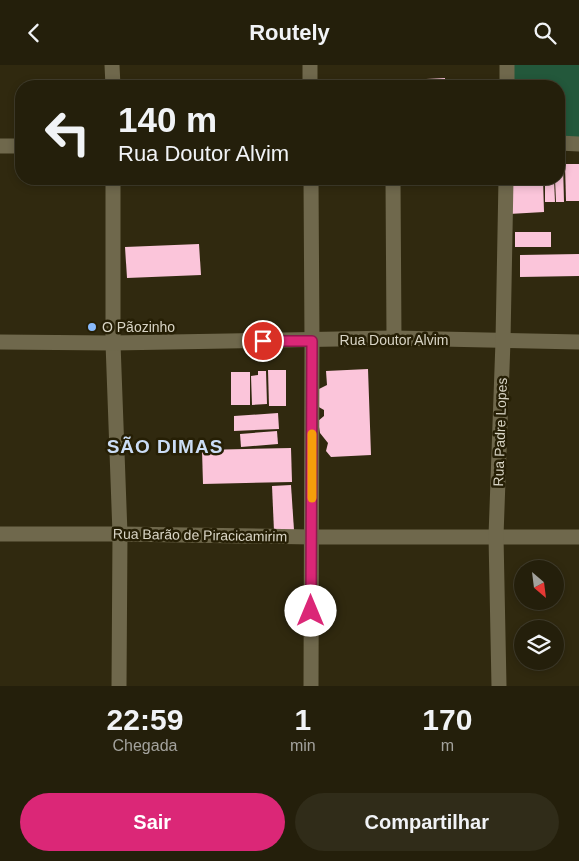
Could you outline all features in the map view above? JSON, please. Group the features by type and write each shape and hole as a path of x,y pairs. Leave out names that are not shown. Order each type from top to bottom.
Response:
{"street":[{"path":"112,65 112,80"},
{"path":"310,65 310,80"},
{"path":"507,80 508,65"},
{"path":"565,143 579,144"},
{"path":"0,145 15,146"},
{"path":"113,185 113,343 120,534 120,686"},
{"path":"311,185 311,686"},
{"path":"393,185 394,338"},
{"name":"Rua Padre Lopes","path":"498,686 496,536 503,341 506,185"},
{"name":"Rua Doutor Alvim","path":"0,342 312,341 394,338 579,342"},
{"name":"Rua Barão de Piracicamirim","path":"0,534 579,537"}],"green space":[{"path":"512,65 579,65 579,141 565,141 565,80 512,80"}],"building":[{"path":"445,78 445,80 407,80"},
{"path":"565,164 579,164 579,201 566,201"},
{"path":"508,185 543,185 544,212 509,214"},
{"path":"545,185 554,185 555,202 545,202"},
{"path":"555,185 564,185 564,202 556,202"},
{"path":"515,232 551,232 551,247 515,247"},
{"path":"199,244 201,275 127,278 125,247"},
{"path":"579,254 579,276 520,277 520,255"},
{"path":"368,369 371,455 331,457 326,451 328,443 320,433 318,421 324,416 324,410 317,406 319,389 327,385 326,371"},
{"path":"268,370 286,370 286,406 269,406"},
{"path":"258,371 266,371 267,404 252,405 251,376 258,375"},
{"path":"231,372 250,372 250,405 231,405"},
{"path":"278,413 279,429 234,431 234,416"},
{"path":"277,431 278,444 241,447 240,434"},
{"path":"291,448 292,482 203,484 202,450"},
{"path":"291,485 294,530 274,531 272,486"}],"slow traffic":[{"path":"312,434 312,498"}],"place":[{"name":"O Pãozinho","path":"92,327"}],"district":[{"name":"SÃO DIMAS","path":"165,446"}],"route":[{"path":"263,341 312,341 311,611"}]}
